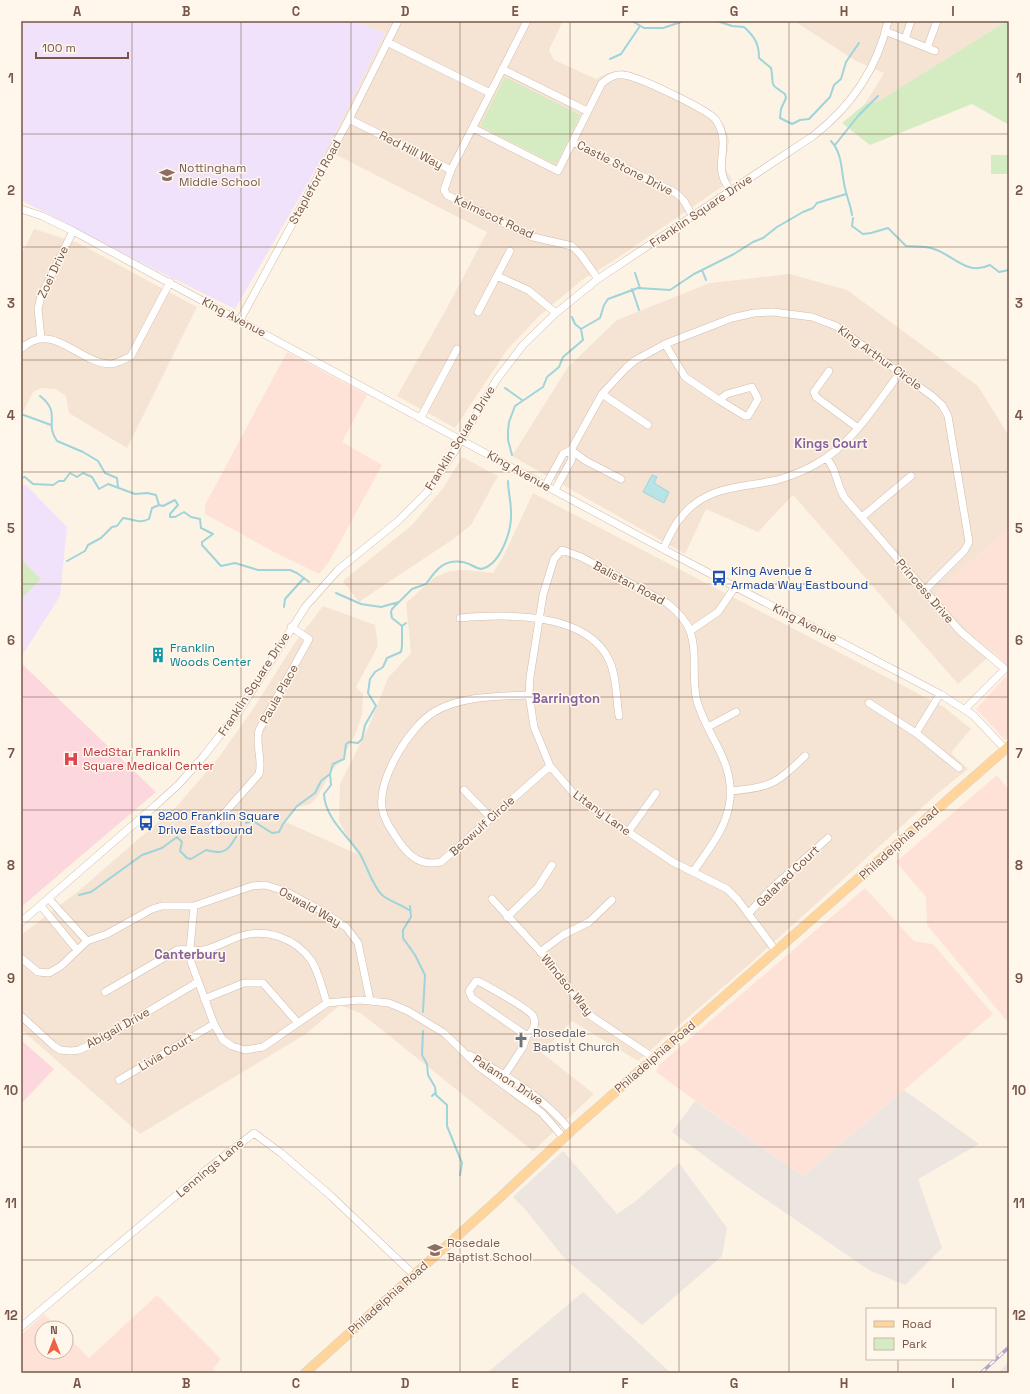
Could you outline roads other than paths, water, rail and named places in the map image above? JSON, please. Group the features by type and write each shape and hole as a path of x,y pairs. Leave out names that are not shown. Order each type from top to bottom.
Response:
{"main road":[{"name":"Philadelphia Road","path":"305,1373 570,1131 1007,747"}],"street":[{"path":"398,21 387,42 490,93 526,23 525,21"},
{"name":"Franklin Square Drive","path":"21,922 142,818 184,779 223,733 239,711 291,627 317,592 338,570 414,507 442,471 481,402 500,374 523,345 556,313 598,279 813,136 840,112 866,78 879,52 888,21"},
{"path":"905,39 912,21"},
{"path":"927,48 937,21"},
{"path":"885,31 935,51"},
{"name":"Stapleford Road","path":"240,320 349,119 387,42"},
{"path":"502,70 587,111"},
{"name":"Castle Stone Drive","path":"693,217 684,201 676,193 573,142 602,83 611,77 619,75 630,76 710,114 716,121 724,139 721,174 725,184 731,191"},
{"name":"Red Hill Way","path":"349,119 451,170 490,93"},
{"path":"473,128 558,171 573,142"},
{"name":"Kelmscot Road","path":"451,170 444,190 448,195 533,237 572,246 582,255 598,279"},
{"name":"King Avenue","path":"21,209 42,216 73,231 170,282 663,549 940,694 965,709 1007,747"},
{"name":"Zoei Drive","path":"41,338 38,318 39,303 73,231"},
{"path":"478,312 510,251"},
{"path":"497,276 528,290 556,313"},
{"path":"21,349 41,338 55,340 97,360 110,364 120,362 131,356 170,282"},
{"name":"King Arthur Circle","path":"546,485 563,454 571,450 602,394 626,368 646,354 665,344 743,315 773,312 812,317 836,326 938,401 948,416 969,536 968,546 925,590"},
{"path":"665,344 685,377 719,400 745,416 748,416 758,399 752,387 727,394 719,400"},
{"path":"421,418 458,349"},
{"path":"829,371 814,392 816,397 858,428"},
{"path":"663,549 683,514 704,497 720,490 791,476 826,458 845,442 858,428 900,373"},
{"path":"602,394 648,425"},
{"path":"571,450 586,461 621,479"},
{"name":"King Arthur Circle","path":"555,490 572,459 571,450"},
{"name":"Princess Drive","path":"826,458 833,466 840,491 960,631 1004,669 965,709"},
{"path":"862,517 911,476"},
{"name":"Litany Lane","path":"562,550 554,559 549,571 538,618 529,695 534,728 550,766 575,795 628,832 673,862 727,889 776,951"},
{"name":"Balistan Road","path":"562,550 581,557 667,603 679,613 690,631 693,647 696,692 700,708 726,763 730,776 729,809 724,824 693,872"},
{"path":"690,631 718,612 735,587"},
{"path":"460,618 496,614 538,618 576,630 591,639 605,652 614,674 619,716"},
{"name":"Paula Place","path":"212,827 259,774 260,765 258,738 260,730 309,639 291,627"},
{"path":"916,733 940,694"},
{"name":"Beowulf Circle","path":"529,695 475,700 453,704 434,712 423,719 407,739 384,786 382,794 382,810 389,826 408,854 415,860 423,863 433,864 441,862 550,766"},
{"path":"869,703 916,733 959,768"},
{"path":"708,727 736,712"},
{"path":"730,791 755,790 767,787 784,775 805,756"},
{"path":"464,790 491,818"},
{"path":"628,832 656,794"},
{"name":"Galahad Court","path":"748,914 772,887 828,838"},
{"path":"507,917 538,887 552,865"},
{"name":"Oswald Way","path":"21,958 38,972 50,973 61,966 87,941 107,934 152,909 168,906 194,906 258,885 271,886 303,900 338,921 354,937 361,952 370,1000"},
{"path":"49,899 87,941"},
{"name":"Windsor Way","path":"492,899 560,974 582,1007 591,1016 654,1058"},
{"path":"540,952 563,935 589,922 612,900"},
{"path":"41,906 77,950"},
{"path":"104,992 177,950 190,948 206,949 240,936 255,933 273,934 302,950 312,961 327,1003 263,1048 245,1050 227,1043 214,1024 191,962 190,948 194,906"},
{"name":"Abigail Drive","path":"21,1016 60,1050 79,1050 198,982"},
{"path":"500,1082 523,1047 527,1036 534,1026 534,1019 531,1014 480,982 474,982 469,991 472,998 527,1036"},
{"path":"204,999 244,983 263,983 298,1023"},
{"name":"Palamon Drive","path":"327,1003 370,1000 389,1003 408,1011 444,1033 479,1067 542,1113 564,1138"},
{"name":"Livia Court","path":"119,1080 214,1024"},
{"name":"Palamon Drive","path":"460,1048 505,1075 543,1101 570,1131"},
{"name":"Lennings Lane","path":"21,1327 144,1225 205,1171 254,1133 281,1153 331,1196 414,1275"}],"water":[{"path":"652,475 657,477 654,483 669,492 664,503 643,492"}],"waterway":[{"path":"632,21 644,28 663,28 684,21"},
{"path":"717,21 732,26 744,27 754,38 757,45 759,58 771,68 774,86 785,94 786,98 781,109 780,118 792,124 800,120 809,119"},
{"path":"610,59 621,54 640,26"},
{"path":"809,119 830,97 834,85 841,79 846,62 859,43"},
{"path":"835,145 858,116 878,96"},
{"path":"831,141 840,157 845,188 852,215"},
{"path":"581,329 600,318 604,305 608,299 638,288 670,290 694,274 763,238 777,227 813,208 817,203 846,194"},
{"path":"853,218 852,226 863,234 888,228 906,246 934,249 968,267 982,268 990,265 999,272 1009,270"},
{"path":"702,270 706,280"},
{"path":"635,273 640,288"},
{"path":"632,289 639,310"},
{"path":"512,455 508,440 508,431 509,422 515,406 543,387 547,377 559,367 563,357 583,340 581,329 575,324 572,317"},
{"path":"505,388 522,400"},
{"path":"40,396 47,402 52,413 53,435 57,441 83,452 98,461 105,473 117,478 118,487"},
{"path":"21,414 51,425"},
{"path":"21,478 25,477 33,484 53,485 59,481 64,481 70,473 77,477 83,473 92,477 99,489 108,484 135,494 147,493 156,495 159,505"},
{"path":"402,626 392,618 392,609 412,589 426,584 433,574 445,564 450,562 465,563 481,569 488,566 500,554 510,528 511,519 508,481"},
{"path":"67,561 85,551 88,545 101,538 112,527 117,526 123,518 139,521 149,519 152,508 159,505 163,506 175,500 178,505 170,514 170,517 175,517 184,512 191,517 200,519 201,528 213,534 202,542 202,545 221,566 235,563 258,570 290,570 297,573 309,582"},
{"path":"284,607 285,599 304,578"},
{"path":"336,593 361,604 381,607 399,602"},
{"path":"402,626 406,623"},
{"path":"402,626 401,652 387,658 383,667 375,672 370,679 368,693 376,706 365,725 362,739 358,743 349,742 346,744 344,759 333,764 330,774 331,785 324,794 325,803 332,819 360,854 378,891 385,897 409,910"},
{"path":"246,823 253,821 272,833 279,832 283,824 297,806 315,793 321,781 330,774"},
{"path":"79,895 91,892 142,855 162,848 177,837 182,842 180,851 187,858 191,859 206,850 219,852 227,849 242,828"},
{"path":"410,906 411,917 403,930 403,938 415,955 425,975 423,1012"},
{"path":"423,1031 422,1055 427,1064 428,1075 435,1087 436,1095 447,1105 447,1126 462,1163 460,1175"},
{"path":"432,1096 435,1093"}],"railway":[{"path":"996,1359 1009,1347"},
{"path":"981,1373 995,1360"}],"place":[{"name":"Nottingham Middle School","path":"167,175"},
{"name":"King Avenue & Armada Way Eastbound","path":"719,578"},
{"name":"Franklin Woods Center","path":"158,655"},
{"name":"MedStar Franklin Square Medical Center","path":"71,759"},
{"name":"9200 Franklin Square Drive Eastbound","path":"146,823"},
{"name":"Rosedale Baptist Church","path":"521,1040"},
{"name":"Rosedale Baptist School","path":"435,1250"}],"district":[{"name":"Kings Court","path":"831,443"},
{"name":"Barrington","path":"566,698"},
{"name":"Canterbury","path":"190,954"}]}
